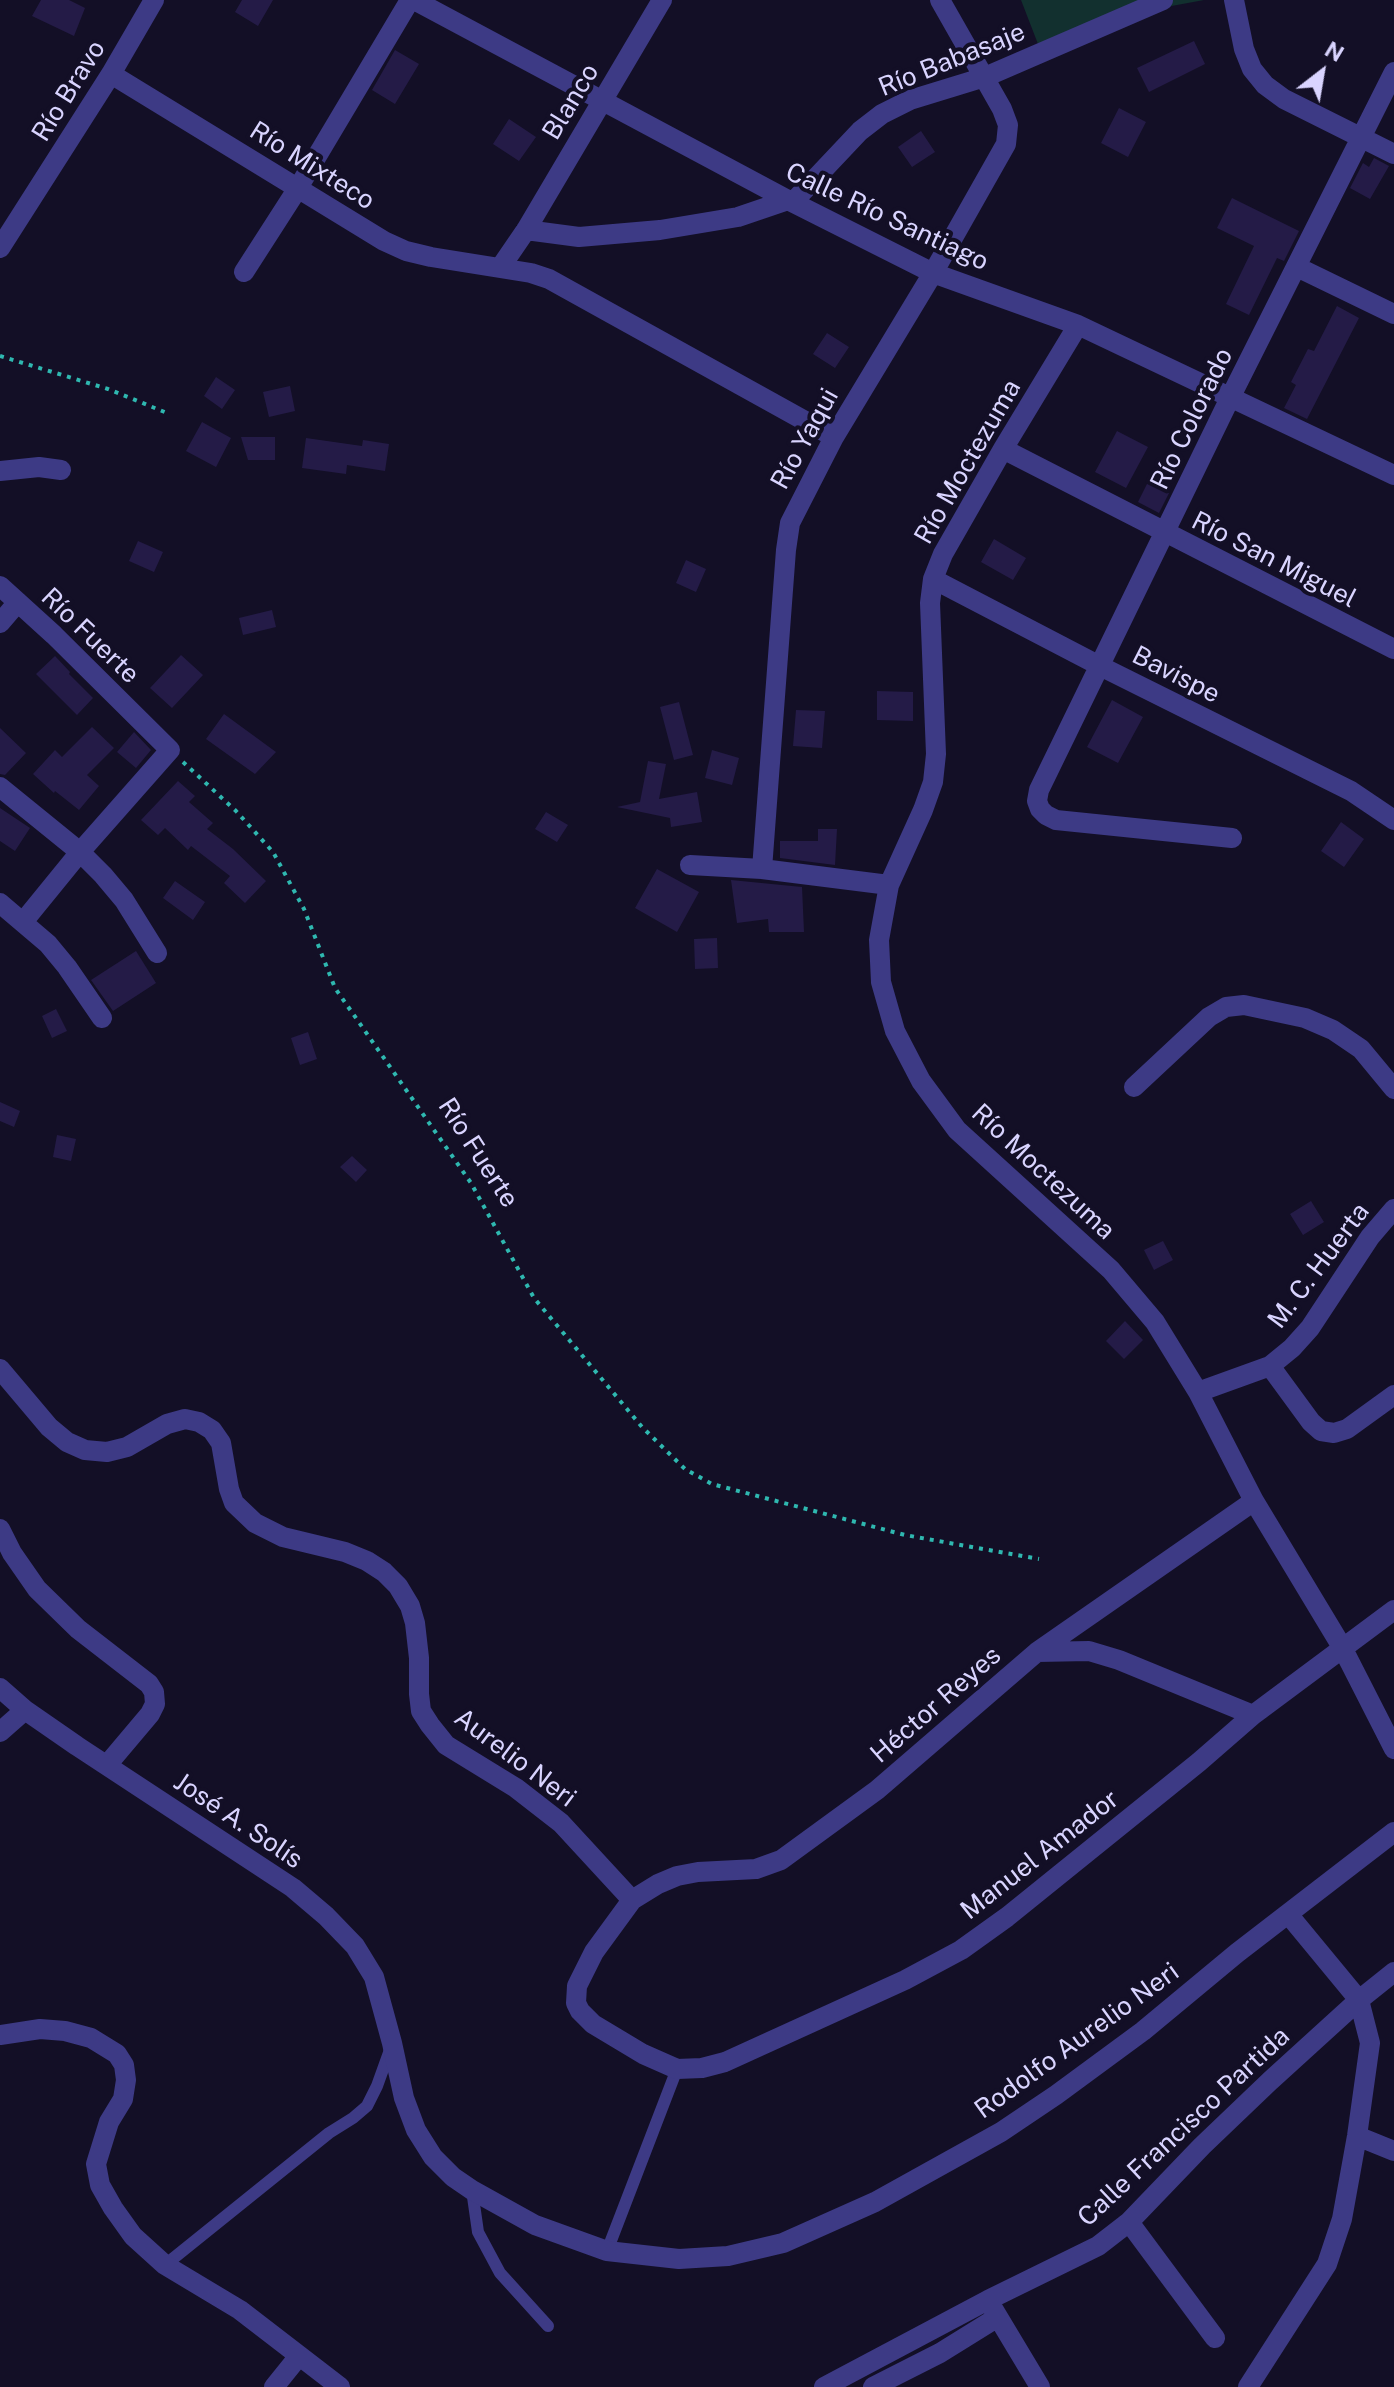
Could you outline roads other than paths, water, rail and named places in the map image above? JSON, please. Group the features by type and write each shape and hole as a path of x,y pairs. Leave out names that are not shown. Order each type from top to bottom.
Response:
{"street":[{"name":"Río Bravo","path":"0,248 111,74 154,0"},
{"name":"Calle Río Santiago","path":"412,0 933,273 1078,325 1394,475"},
{"path":"244,272 412,0"},
{"name":"Blanco","path":"500,268 526,230 662,0"},
{"name":"Río Yaqui","path":"762,869 790,523 834,437 1006,144 1008,125 985,77 940,0"},
{"name":"Río Babasaje","path":"526,230 579,237 660,230 738,217 791,201 860,131 882,114 910,100 985,77 1163,0"},
{"path":"1234,0 1244,49 1252,69 1265,85 1284,99 1394,154"},
{"name":"Río Colorado","path":"1232,838 1056,820 1040,809 1037,801 1039,790 1230,398 1394,72"},
{"name":"Río Mixteco","path":"111,74 384,241 431,257 549,279 834,437"},
{"path":"1297,267 1394,314"},
{"name":"Río Moctezuma","path":"1078,325 943,554 933,579 930,603 936,754 933,782 889,885 879,940 881,982 895,1031 921,1081 957,1130 1111,1270 1155,1322 1198,1392 1254,1501 1342,1647 1394,1749"},
{"name":"Río San Miguel","path":"1003,449 1394,649"},
{"path":"0,471 39,467 61,470"},
{"name":"Bavispe","path":"933,579 1351,791 1394,820"},
{"name":"Río Fuerte","path":"0,586 170,750 80,852"},
{"path":"0,623 18,602"},
{"path":"0,787 80,852 124,900 157,953"},
{"path":"23,922 80,852"},
{"path":"690,865 762,869 889,885"},
{"path":"0,903 48,944 102,1018"},
{"path":"1134,1087 1209,1017 1226,1007 1244,1005 1305,1018 1333,1030 1361,1049 1394,1089"},
{"name":"M. C. Huerta","path":"1198,1392 1270,1366 1292,1348 1310,1328 1370,1237 1394,1209"},
{"path":"1270,1366 1321,1431 1334,1433 1347,1429 1394,1395"},
{"name":"Aurelio Neri","path":"0,1369 49,1427 67,1442 85,1450 107,1452 127,1447 167,1424 185,1419 199,1422 212,1430 221,1443 234,1503 255,1523 283,1537 319,1544 367,1561 384,1572 398,1586 410,1606 415,1623 421,1711 430,1725 446,1745 516,1788 561,1823 632,1900"},
{"name":"Héctor Reyes","path":"632,1900 677,1876 756,1869 781,1860 877,1790 1037,1652 1254,1501"},
{"path":"0,1529 37,1589 78,1629 149,1684 154,1692 155,1704 150,1714 107,1765"},
{"name":"Manuel Amador","path":"677,2069 702,2068 725,2062 905,1980 961,1950 1114,1832 1253,1715 1394,1610"},
{"path":"1037,1652 1089,1651 1119,1660 1253,1715"},
{"name":"José A. Solís","path":"0,1688 25,1710 293,1888 326,1916 355,1946 374,1977 392,2043"},
{"path":"0,1732 25,1710"},
{"name":"Rodolfo Aurelio Neri","path":"392,2043 404,2098 416,2130 433,2157 472,2190 535,2225 607,2251 679,2259 728,2256 783,2243 875,2202 1001,2132 1143,2031 1394,1832"},
{"path":"632,1900 594,1952 577,1986 576,2003 593,2024 643,2054 677,2069"},
{"path":"1248,2387 1327,2264 1342,2219 1370,2043 1359,2000 1288,1914"},
{"name":"Calle Francisco Partida","path":"824,2387 993,2309 1098,2246 1129,2222 1202,2146 1359,2000 1394,1972"},
{"path":"0,2035 40,2029 65,2031 91,2038 117,2054 124,2065 126,2080 123,2099 109,2122 96,2164 100,2185 133,2236 165,2265 240,2310 340,2387"},
{"path":"1357,2136 1394,2151"},
{"path":"1129,2222 1215,2338"},
{"path":"873,2387 940,2353 993,2309 1040,2387"},
{"path":"274,2387 299,2356"}],"lane":[{"path":"165,2265 367,2106 392,2043"},
{"path":"607,2251 677,2069"},
{"path":"472,2190 478,2232 500,2273 548,2326"}]}
